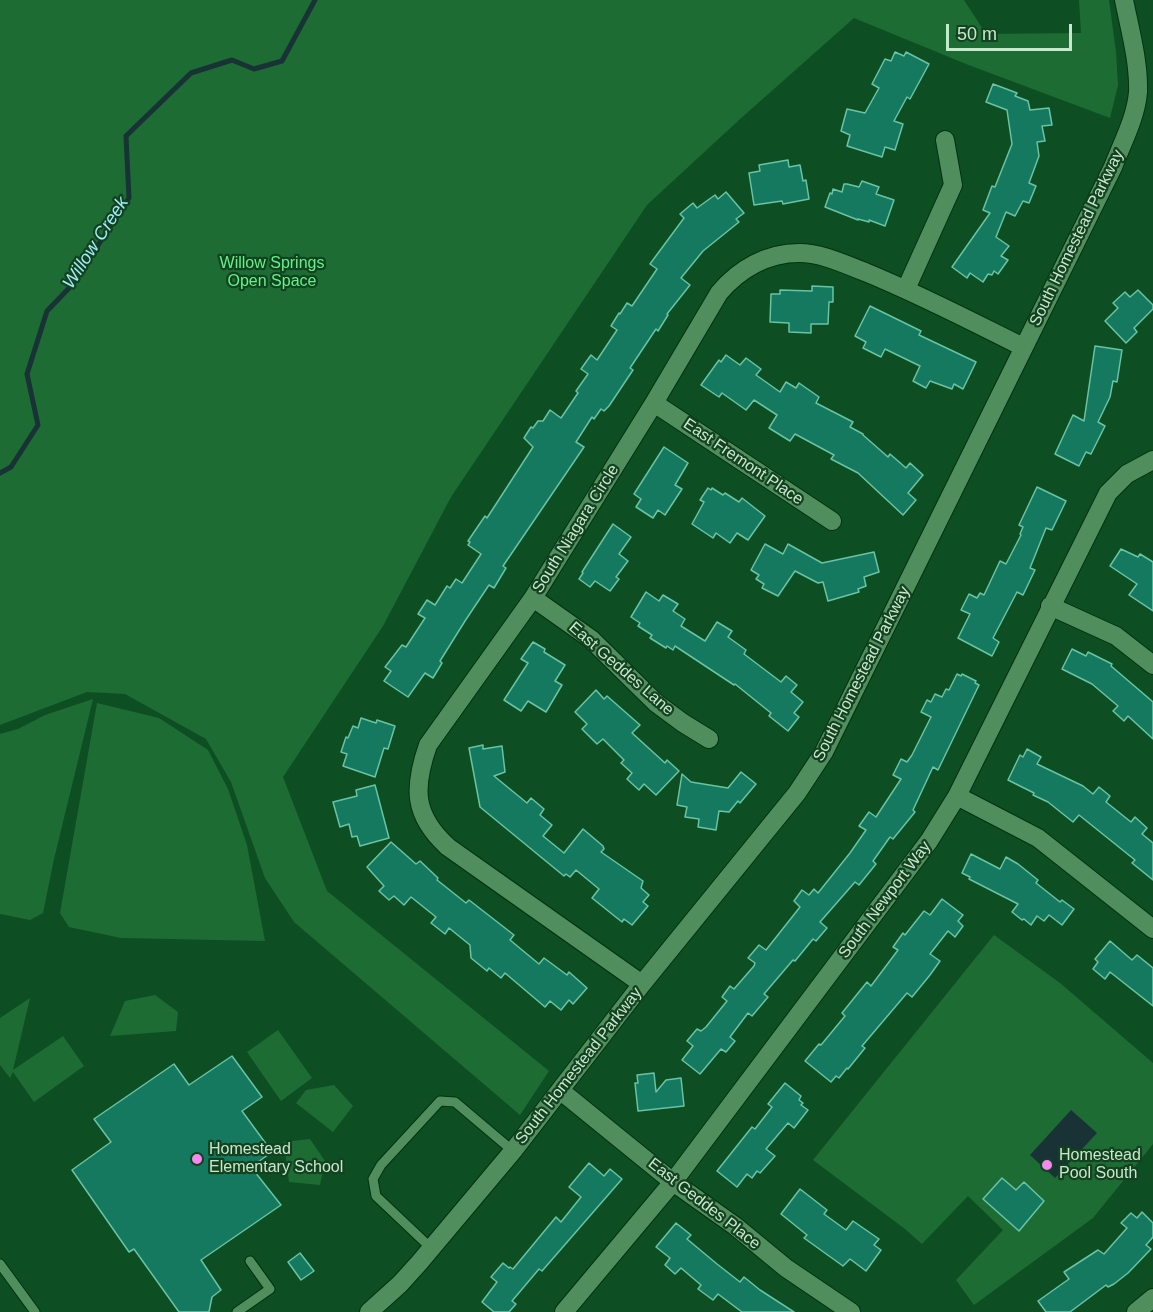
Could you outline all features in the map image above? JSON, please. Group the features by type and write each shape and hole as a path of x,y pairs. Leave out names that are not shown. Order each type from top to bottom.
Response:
{"street":[{"name":"South Homestead Parkway","path":"369,1312 400,1284 432,1249 513,1151 642,984 797,793 824,752 1113,167 1135,110 1138,92 1124,0"},
{"path":"906,289 953,184 945,140"},
{"name":"South Niagara Circle","path":"642,984 448,847 427,825 420,807 418,789 428,745 533,598 719,293 729,281 748,267 769,257 785,254 816,255 906,289 1023,347"},
{"name":"East Fremont Place","path":"654,403 832,520"},
{"name":"South Newport Way","path":"564,1312 673,1182 929,841 957,796 1108,493 1127,474 1153,460"},
{"name":"East Geddes Lane","path":"533,598 591,639 656,703 682,723 710,739"},
{"path":"1050,606 1116,636 1153,665"},
{"path":"957,796 1038,838 1153,928"},
{"name":"East Geddes Place","path":"561,1091 673,1182 735,1226 786,1268 851,1312"},
{"path":"1136,1312 1153,1298"}],"lane":[{"path":"432,1249 376,1196 373,1179 381,1165 440,1101 455,1102 513,1151"},
{"path":"237,1312 270,1289 250,1261"},
{"path":"0,1264 35,1312"}],"green space":[{"name":"Willow Springs Open Space","path":"0,0 964,0 986,34 1081,33 1079,0 1109,0 1118,85 1110,118 966,64 854,18 647,205 451,497 383,626 283,777 327,891 549,1071 520,1115 294,922 265,878 231,782 206,739 125,694 87,692 0,725"},
{"path":"93,699 43,913 30,920 0,914 0,734 18,729 45,715"},
{"path":"97,703 159,718 208,750 228,789 247,845 265,941 121,938 69,927 60,913"},
{"path":"994,935 1060,983 1153,1063 1153,1144 1093,1218 974,1305 956,1280 1003,1230 968,1196 922,1244 813,1160"},
{"path":"155,995 178,1012 176,1031 110,1036 125,1001"},
{"path":"30,998 13,1070 63,1036 84,1066 34,1102 13,1072 10,1078 0,1065 0,1018"},
{"path":"278,1030 312,1078 281,1101 247,1052"},
{"path":"334,1085 353,1106 333,1132 296,1103 306,1090"},
{"path":"310,1139 325,1161 320,1185 289,1182 284,1142"}],"water":[{"path":"1071,1110 1097,1133 1055,1178 1030,1155"}],"building":[{"path":"895,52 904,56 906,52 929,64 910,99 907,97 894,121 903,124 895,150 885,147 882,157 847,146 850,135 841,131 847,109 865,113 879,88 872,84 885,59 891,61"},
{"path":"993,84 1017,93 1015,96 1028,101 1030,110 1049,108 1052,125 1042,126 1045,141 1037,142 1039,156 1029,183 1036,186 1029,203 1023,201 1015,216 1006,212 996,237 1009,246 1001,256 1008,260 998,274 994,271 992,275 988,274 983,282 970,273 967,278 952,267 990,213 983,210 1012,144 1007,110 986,102"},
{"path":"788,160 789,167 800,165 803,181 806,180 809,199 783,204 782,201 754,205 749,173 760,171 759,165"},
{"path":"862,181 879,187 876,194 894,200 885,226 869,220 869,222 858,220 825,207 833,189 842,192 844,184 859,187"},
{"path":"726,192 744,213 736,219 739,222 703,251 681,278 690,285 667,314 658,331 656,329 630,368 633,370 609,406 604,411 601,409 594,419 592,417 576,442 584,447 503,566 506,568 494,588 489,585 440,661 442,663 433,678 425,673 408,697 384,681 391,671 385,667 402,645 406,647 425,618 418,614 427,600 435,605 447,586 450,588 456,579 462,583 481,554 468,545 470,542 468,541 485,516 487,518 533,447 524,438 531,427 533,428 538,421 543,421 550,410 561,418 588,374 581,369 591,355 597,360 617,330 611,326 619,313 627,303 632,306 657,269 650,264 684,218 680,214 693,203 697,208 715,195 718,199"},
{"path":"812,286 833,287 833,302 829,302 828,324 811,324 811,333 789,332 789,323 770,322 771,294 780,294 780,290 812,291"},
{"path":"1138,290 1153,305 1153,309 1134,328 1137,332 1126,343 1105,321 1118,308 1113,303 1125,292 1130,297"},
{"path":"870,306 921,331 919,335 976,362 963,389 954,384 952,389 930,381 926,388 913,381 920,366 885,349 881,357 863,348 866,342 855,336"},
{"path":"1095,346 1122,350 1117,382 1113,381 1110,397 1098,422 1105,426 1091,454 1086,452 1079,466 1055,454 1073,415 1084,421"},
{"path":"726,355 740,365 746,358 761,369 756,375 780,392 786,382 796,388 799,383 819,397 816,403 853,422 850,427 863,434 888,457 890,454 906,468 910,463 923,475 908,493 916,500 903,515 858,473 831,459 834,455 795,434 790,441 769,428 777,415 754,400 746,410 722,393 719,397 701,385 719,360 721,362"},
{"path":"664,447 688,463 675,485 682,489 665,515 658,510 653,518 636,507 641,499 634,494"},
{"path":"1037,487 1066,501 1052,530 1046,528 1030,568 1035,570 1023,595 1017,592 993,638 999,642 992,656 958,638 970,614 961,610 969,594 977,598 980,593 984,595 1000,561 1006,564 1021,535 1023,527 1019,525"},
{"path":"708,488 723,495 725,493 739,502 742,498 765,516 748,540 737,533 730,543 716,533 713,538 692,524 704,502 700,500"},
{"path":"613,524 631,537 619,554 628,561 616,577 619,579 610,591 595,581 590,587 579,579"},
{"path":"765,544 783,554 788,544 822,563 874,552 879,572 864,577 866,586 858,589 859,592 828,601 823,582 818,583 795,571 778,596 762,588 764,584 756,579 759,575 751,570"},
{"path":"1121,549 1138,557 1140,554 1153,562 1153,611 1129,595 1137,584 1110,566"},
{"path":"646,592 659,601 663,595 678,604 673,611 685,619 681,626 705,641 717,622 732,631 728,637 746,650 744,654 781,682 786,676 797,685 791,692 803,702 794,713 799,717 788,731 769,716 771,713 735,684 675,646 673,650 667,646 666,648 650,638 652,635 638,626 640,623 631,617"},
{"path":"533,642 565,665 555,681 562,685 546,712 528,701 521,711 504,700 528,663 521,659"},
{"path":"1072,649 1086,656 1088,652 1112,664 1111,666 1153,702 1153,739 1128,716 1124,721 1113,711 1118,706 1092,684 1062,669"},
{"path":"957,674 976,681 975,683 979,685 938,770 933,767 913,810 915,812 893,839 890,837 873,861 876,864 859,885 855,882 820,922 827,928 816,941 813,939 764,994 768,997 752,1016 748,1013 730,1037 735,1041 726,1052 721,1049 700,1074 682,1060 693,1046 687,1041 697,1029 701,1031 706,1027 727,1001 722,997 730,986 734,989 754,966 755,963 748,958 759,945 766,950 800,907 794,901 802,890 809,895 814,889 818,893 850,853 866,830 859,826 869,812 876,817 901,779 893,775 901,759 907,762 912,755 931,717 921,712 927,700 931,702 935,694 942,697 946,689 949,690"},
{"path":"596,690 604,699 607,696 640,725 632,733 665,763 667,760 679,771 656,795 644,784 639,790 627,779 632,773 621,763 624,760 603,739 597,744 582,729 587,724 575,712"},
{"path":"361,718 395,726 388,749 384,748 375,777 343,766 347,754 341,752 346,737 348,738 353,726 358,728"},
{"path":"483,745 483,749 502,746 505,772 494,776 527,803 531,798 544,809 540,815 552,825 543,836 564,853 583,829 603,846 604,849 601,852 643,881 641,888 649,895 643,902 648,906 632,925 624,919 622,922 592,898 599,889 576,870 570,877 566,874 564,876 480,807 469,748"},
{"path":"1027,749 1041,757 1037,764 1083,786 1093,794 1099,787 1110,796 1106,802 1131,822 1135,817 1147,828 1142,834 1153,843 1153,880 1132,863 1135,860 1079,815 1073,822 1048,802 1008,780 1020,755 1023,757"},
{"path":"741,772 756,784 729,812 719,811 716,830 698,827 699,819 685,817 687,807 677,805 682,774 691,782 728,788"},
{"path":"375,785 389,838 360,846 357,836 352,837 349,824 340,827 333,802 357,796 356,790"},
{"path":"391,842 416,864 420,861 438,878 437,880 466,903 469,900 514,935 510,940 539,964 544,958 567,975 569,972 587,988 573,1004 569,1000 561,1010 550,1001 545,1007 505,973 501,978 489,968 487,971 471,958 470,945 449,928 445,934 431,923 436,917 411,897 404,905 394,896 389,900 379,891 384,886 367,867"},
{"path":"971,854 1000,869 1006,857 1038,880 1036,883 1060,902 1062,900 1074,909 1062,925 1049,915 1044,921 1037,916 1031,925 1012,912 1018,904 969,879 970,877 962,873"},
{"path":"942,899 963,915 958,921 963,926 955,937 948,931 930,954 940,961 930,975 912,997 907,993 862,1046 865,1048 848,1069 831,1082 805,1061 845,1016 842,1013 867,982 871,986 898,950 893,947 903,933 905,935 924,911 930,915"},
{"path":"1110,941 1132,960 1137,955 1153,968 1153,1006 1110,972 1105,979 1093,969 1098,962 1095,959"},
{"path":"232,1056 262,1097 242,1111 272,1152 251,1167 281,1205 201,1260 221,1290 212,1297 209,1312 179,1312 134,1249 129,1252 72,1170 111,1142 94,1119 174,1064 189,1085"},
{"path":"654,1073 656,1092 666,1080 681,1078 684,1106 638,1111 635,1083 638,1083 637,1075"},
{"path":"785,1083 801,1096 799,1100 803,1103 801,1105 808,1110 794,1128 788,1123 766,1149 775,1156 760,1173 757,1171 752,1178 747,1174 737,1187 717,1171 752,1127 755,1129 772,1107 768,1104"},
{"path":"589,1163 604,1176 610,1169 622,1179 542,1271 539,1269 512,1301 516,1304 509,1312 494,1312 482,1302 497,1282 491,1277 503,1263 513,1269 556,1217 561,1222 581,1197 569,1187"},
{"path":"1002,1178 1016,1190 1024,1182 1044,1201 1019,1231 983,1199"},
{"path":"800,1189 827,1210 824,1214 846,1230 853,1221 879,1239 874,1245 881,1250 866,1271 850,1259 843,1266 804,1238 807,1235 781,1214"},
{"path":"1142,1212 1153,1223 1153,1237 1146,1245 1151,1249 1128,1273 1114,1284 1108,1287 1106,1285 1070,1312 1046,1312 1038,1301 1069,1279 1064,1272 1098,1250 1104,1254 1127,1228 1121,1223 1131,1213 1137,1218"},
{"path":"676,1223 691,1235 687,1239 740,1282 744,1277 794,1312 742,1312 718,1294 713,1300 698,1289 701,1285 681,1268 675,1274 665,1265 670,1258 656,1247"},
{"path":"300,1253 314,1271 301,1280 288,1262"}],"waterway":[{"name":"Willow Creek","path":"0,473 11,467 38,425 27,374 47,311 72,285 129,198 126,136 191,73 232,60 254,69 282,61 315,0"}],"place":[{"name":"Homestead Elementary School","path":"197,1159"},
{"name":"Homestead Pool South","path":"1047,1165"}]}
